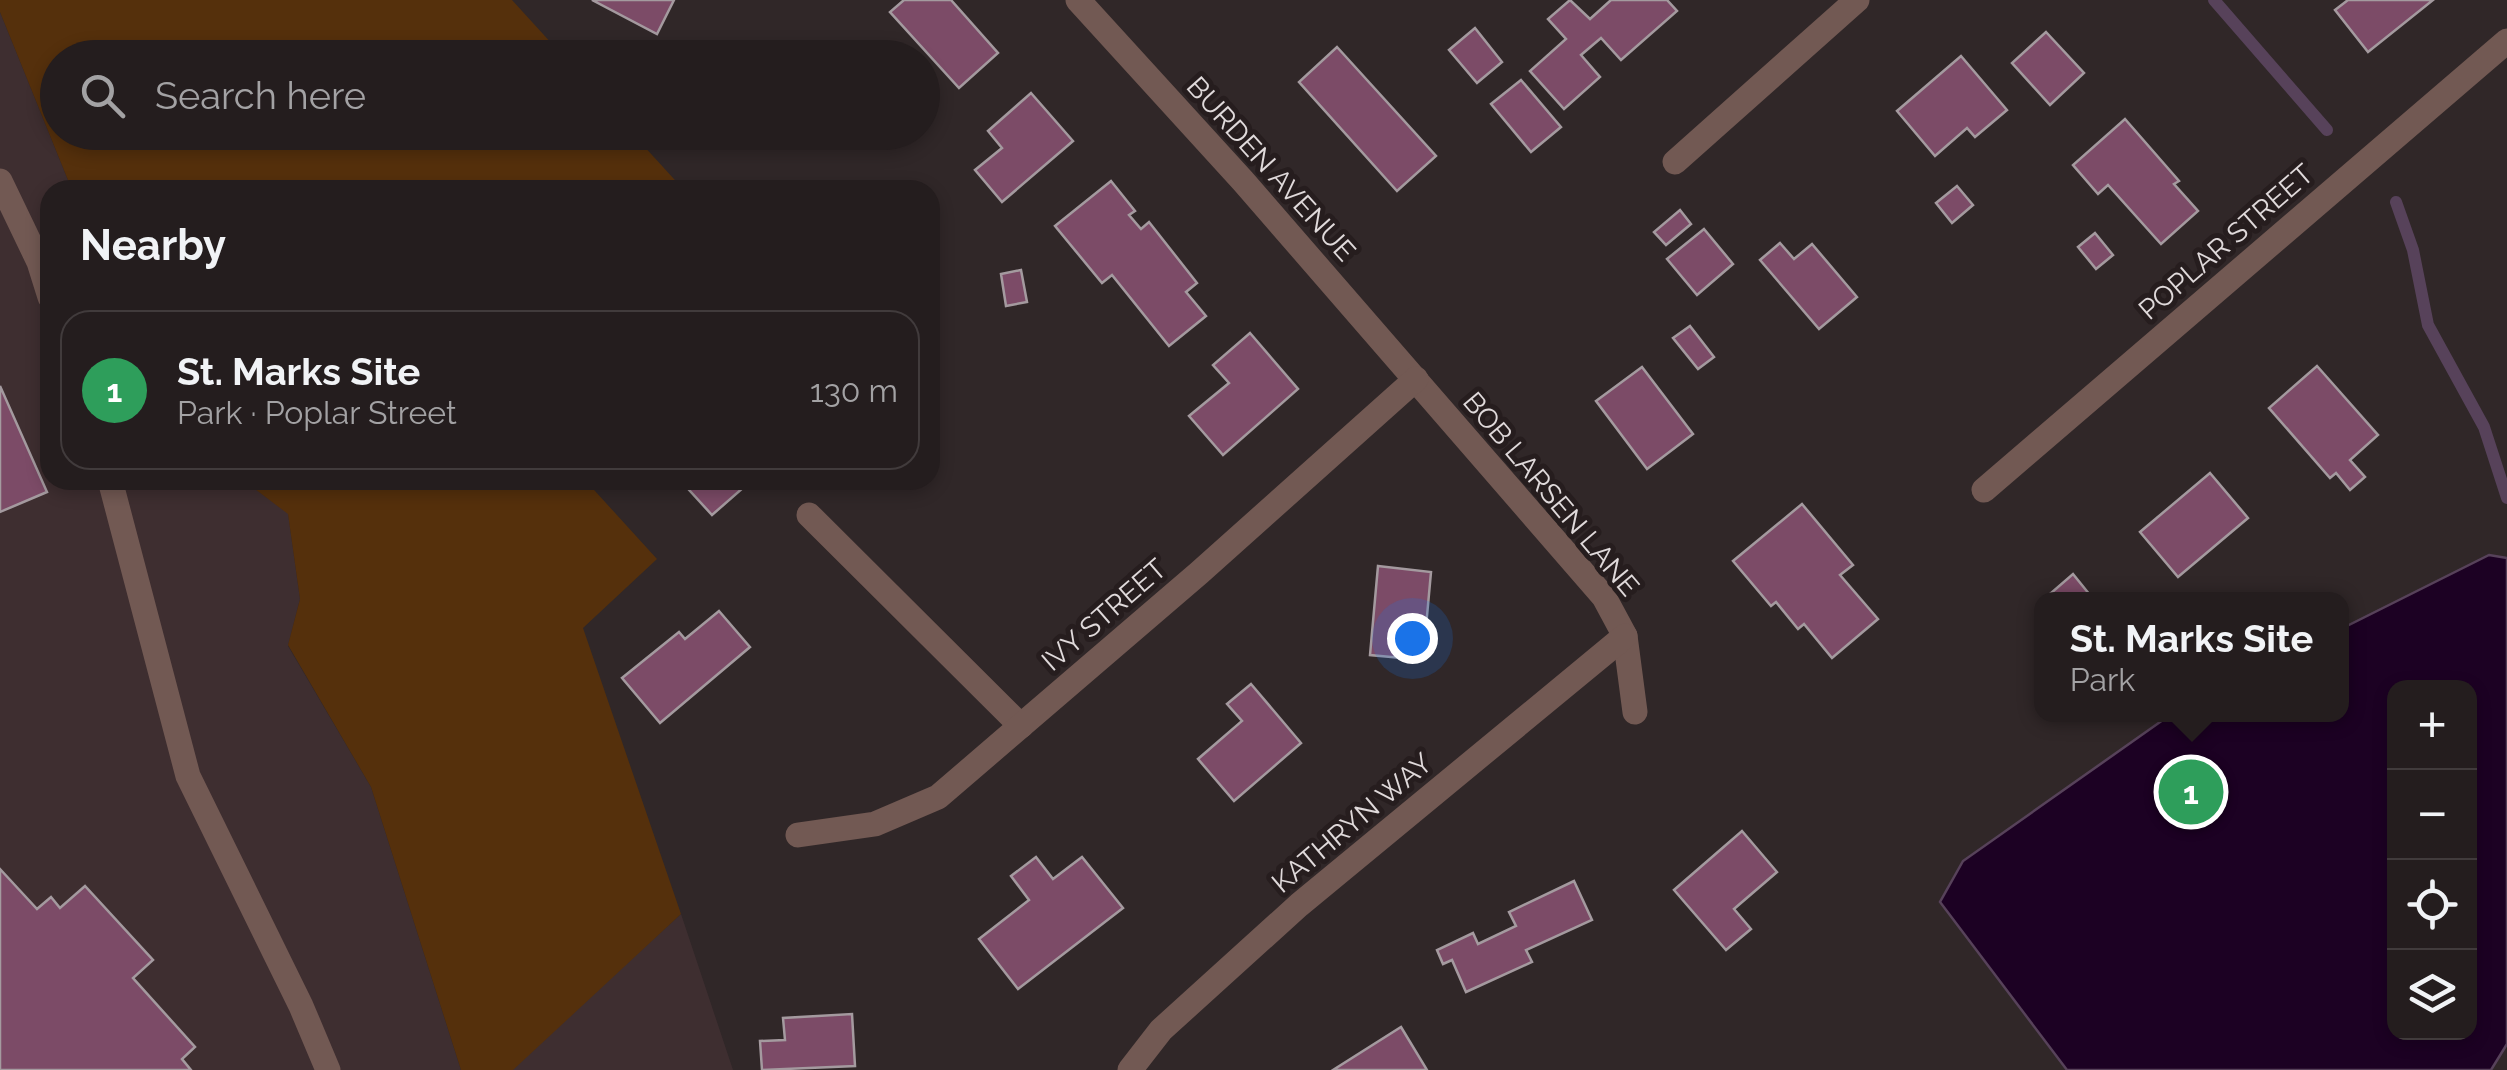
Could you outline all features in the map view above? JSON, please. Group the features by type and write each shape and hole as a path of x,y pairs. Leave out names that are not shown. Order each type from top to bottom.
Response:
{"street":[{"name":"BURDEN AVENUE","path":"1078,0 1416,379"},
{"path":"1675,162 1857,0"},
{"name":"POPLAR STREET","path":"1984,490 2507,41"},
{"path":"0,181 40,268"},
{"name":"BOB LARSEN LANE","path":"1416,379 1604,597 1626,636 1636,712"},
{"name":"IVY STREET","path":"798,835 876,824 938,797 1416,379"},
{"path":"113,490 188,776 301,1006 328,1070"},
{"path":"809,516 1021,726"},
{"name":"KATHRYN WAY","path":"1130,1070 1160,1030 1299,905 1626,636"}],"shaded area":[{"path":"0,0 512,0 548,40 40,40 40,111 0,12"},
{"path":"0,12 40,111 40,150 56,150 68,180 40,180 40,490 257,490 288,513 300,599 288,646 371,787 461,1070 0,1070"},
{"path":"56,150 648,150 675,180 68,180"},
{"path":"256,490 594,490 657,559 583,628 681,914 513,1070 461,1070 371,787 288,645 300,599 288,514"},
{"path":"2489,555 2507,558 2507,1044 2491,1070 2067,1070 1940,902 1963,861 2160,722 2349,722 2349,625"},
{"path":"681,914 733,1070 509,1070"}],"building":[{"path":"592,0 674,0 657,34"},
{"path":"904,0 951,0 998,53 959,88 940,67 940,40 915,40 890,12"},
{"path":"1570,0 1590,19 1611,0 1667,0 1677,11 1621,60 1601,38 1581,55 1600,77 1564,109 1530,71 1566,39 1548,19"},
{"path":"2348,0 2433,0 2368,52 2335,10"},
{"path":"1475,28 1502,62 1477,83 1449,50"},
{"path":"2046,32 2084,73 2050,105 2012,63"},
{"path":"1337,47 1436,156 1397,191 1299,82"},
{"path":"1961,56 2007,110 1975,137 1967,128 1935,156 1897,111"},
{"path":"1521,80 1561,127 1531,152 1491,104"},
{"path":"1031,93 1073,141 1002,202 975,170 1002,148 988,131"},
{"path":"2125,119 2179,181 2174,184 2198,211 2161,244 2108,185 2098,194 2073,165"},
{"path":"1111,181 1135,211 1129,215 1141,229 1149,222 1197,283 1186,292 1206,316 1169,346 1112,275 1102,283 1055,226"},
{"path":"1957,186 1973,205 1952,223 1936,203"},
{"path":"1680,210 1691,224 1666,245 1654,232"},
{"path":"1704,229 1733,264 1697,295 1667,259"},
{"path":"2095,233 2113,255 2096,269 2078,247"},
{"path":"1780,243 1794,259 1812,244 1857,297 1819,329 1760,260"},
{"path":"1021,270 1027,302 1006,306 1001,274"},
{"path":"1690,326 1714,357 1698,369 1673,338"},
{"path":"1250,333 1298,389 1223,455 1189,416 1229,383 1213,365"},
{"path":"2317,366 2378,435 2350,460 2365,477 2350,490 2336,473 2330,478 2269,408"},
{"path":"1642,367 1693,434 1647,469 1596,401"},
{"path":"0,386 40,476 40,490 47,492 0,512"},
{"path":"2210,473 2248,518 2178,577 2140,532"},
{"path":"689,490 741,490 712,515"},
{"path":"1802,504 1853,565 1840,575 1878,619 1832,658 1804,624 1798,629 1776,602 1771,606 1733,561"},
{"path":"1378,566 1431,572 1423,660 1370,655"},
{"path":"2073,574 2088,592 2052,592"},
{"path":"719,611 750,647 660,723 622,678 679,632 685,639"},
{"path":"1251,684 1301,743 1234,801 1198,759 1242,721 1227,704"},
{"path":"1742,831 1777,872 1734,909 1751,929 1726,950 1674,890"},
{"path":"1036,857 1053,879 1082,857 1123,908 1018,989 979,939 1029,900 1011,876"},
{"path":"0,869 37,909 51,897 60,908 85,886 153,960 133,978 195,1047 182,1059 191,1070 0,1070"},
{"path":"1574,881 1592,920 1526,950 1532,962 1466,992 1452,960 1443,964 1437,950 1473,933 1478,944 1516,926 1509,912"},
{"path":"852,1014 855,1066 762,1070 760,1041 785,1040 783,1018"},
{"path":"1401,1027 1427,1070 1333,1070"}],"waterway":[{"path":"2214,0 2327,130"},
{"path":"2396,202 2413,250 2428,325 2484,427 2507,498"}],"place":[{"name":"St. Marks Site","path":"2191,792"}]}
